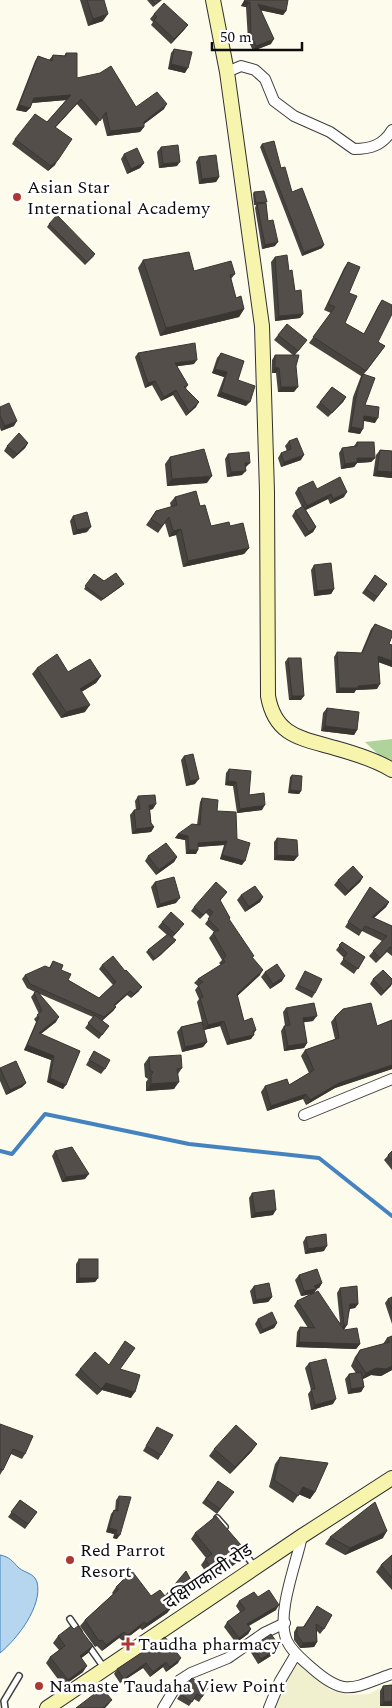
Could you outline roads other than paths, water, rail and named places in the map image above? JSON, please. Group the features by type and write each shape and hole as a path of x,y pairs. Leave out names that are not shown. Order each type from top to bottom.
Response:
{"main road":[{"path":"213,0 227,72 262,326 268,589 268,696 270,710 278,722 300,739 336,748 392,770"},
{"name":"दक्षिणकाली रोड","path":"47,1708 302,1536 392,1478"}],"street":[{"path":"227,72 242,66 255,70 265,79 274,101 294,116 330,132 354,149 375,146 386,140 392,130"},
{"path":"304,1115 392,1079"},
{"path":"302,1536 299,1555 287,1591 285,1623 287,1641 296,1654 330,1684 346,1688 392,1674"},
{"path":"162,1708 180,1680 191,1673 228,1658 264,1633 285,1623"},
{"path":"269,1708 280,1681 296,1654"}],"lane":[{"path":"218,1518 228,1532"},
{"path":"239,1546 255,1568"},
{"path":"70,1619 105,1669"},
{"path":"5,1708 4,1701 19,1676"}],"water":[{"path":"0,1555 9,1558 19,1568 32,1575 37,1582 38,1591 32,1611 21,1631 0,1653"}],"waterway":[{"path":"0,1151 12,1154 45,1114 189,1144 319,1158 392,1216"}],"place":[{"name":"Asian Star International Academy","path":"17,197"},
{"name":"Red Parrot Resort","path":"70,1560"},
{"name":"Taudha pharmacy","path":"128,1644"},
{"name":"Namaste Taudaha View Point","path":"39,1686"}]}
